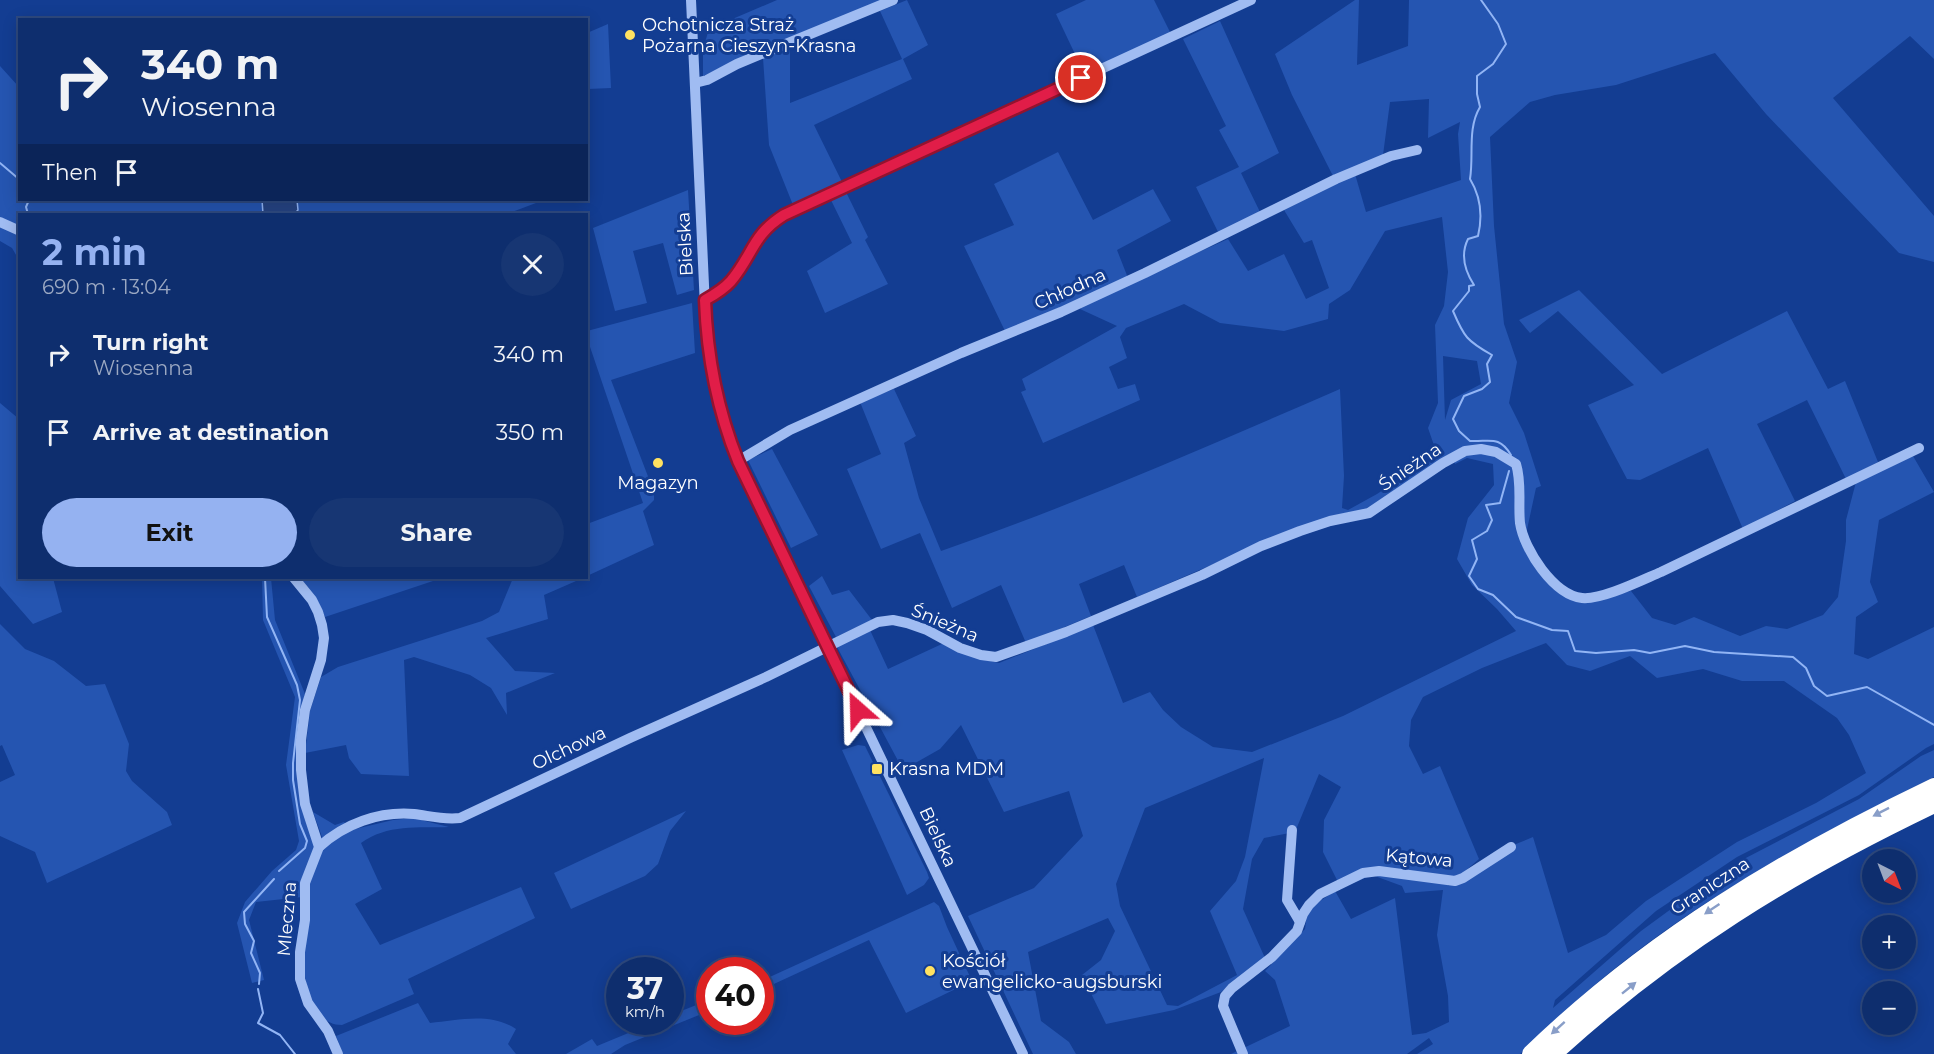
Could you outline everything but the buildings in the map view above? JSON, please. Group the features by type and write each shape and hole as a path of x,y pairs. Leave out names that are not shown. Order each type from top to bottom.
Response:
{"highway":[{"name":"Graniczna","path":"1531,1054 1575,1013 1641,959 1719,904 1827,841 1934,787"},
{"name":"Graniczna","path":"1553,1054 1638,980 1725,918 1827,858 1934,804"}],"street":[{"name":"Bielska","path":"691,0 706,329 715,391 728,436 1023,1054"},
{"path":"695,83 707,80 737,64 893,0"},
{"path":"705,300 731,281 761,233 784,215 1251,0"},
{"name":"Chłodna","path":"738,461 790,430 950,358 1061,312 1336,179 1391,156 1417,150"},
{"path":"0,222 18,230"},
{"name":"Śnieżna","path":"828,646 878,622 893,620 927,630 960,648 981,656 996,657 1055,636 1202,575 1261,546 1330,521 1369,513 1443,463 1465,451 1481,449 1496,452 1516,464 1519,475 1520,524 1525,541 1544,574 1572,595 1584,598 1627,586 1661,572 1919,448"},
{"path":"295,579 312,600 318,612 324,638 321,660 305,710 301,740 301,770 305,804 319,847"},
{"name":"Olchowa","path":"319,847 341,830 358,822 382,816 415,814 446,819 460,818 639,733 766,677 828,646"},
{"path":"1292,830 1287,900 1300,922"},
{"name":"Mleczna","path":"319,847 305,883 305,920 300,952 300,980 308,1003 328,1031 338,1054"},
{"name":"Kątowa","path":"1243,1054 1223,1006 1225,996 1272,957 1297,931 1309,905 1320,894 1363,873 1379,871 1455,880 1511,848"}],"shaded area":[{"path":"777,0 883,0 703,76 703,49 709,29"},
{"path":"907,0 928,45 903,59 912,79 814,125 843,184 793,205 769,145 763,58 790,48 790,103 902,59 880,11"},
{"path":"1086,0 1154,0 1171,34 1084,73 1056,14"},
{"path":"1355,0 1359,0 1357,65 1408,46 1409,0 1934,0 1934,59 1910,36 1833,98 1934,216 1934,262 1899,253 1766,114 1715,53 1616,85 1555,95 1530,102 1490,137 1494,226 1504,324 1517,362 1509,403 1524,433 1541,486 1536,488 1523,548 1538,572 1578,602 1631,591 1652,618 1675,625 1694,617 1740,636 1766,626 1787,629 1823,615 1838,597 1846,541 1846,520 1856,482 1913,456 1934,492 1879,520 1870,582 1878,602 1856,617 1854,654 1868,659 1934,627 1934,744 1859,795 1737,857 1656,911 1555,1000 1553,1008 1641,931 1740,861 1859,799 1921,756 1934,750 1934,777 1778,859 1667,929 1603,978 1520,1054 1417,1054 1433,1044 1429,1038 1407,1054 1231,1054 1290,1026 1275,980 1265,971 1305,929 1307,913 1314,905 1335,891 1351,919 1395,898 1412,1035 1426,1033 1449,1022 1448,996 1437,935 1443,890 1405,893 1402,886 1372,875 1341,888 1323,852 1324,820 1341,787 1319,774 1295,832 1264,838 1252,859 1243,909 1265,958 1221,992 1174,1010 1106,1024 1082,975 1101,960 1115,931 1108,918 1028,952 1041,1021 1069,1042 1076,1054 1033,1054 968,916 1034,888 1083,836 1069,791 1004,812 961,725 940,749 903,770 836,645 870,630 888,669 944,643 969,656 999,663 1093,625 1123,703 1150,692 1163,710 1181,727 1213,747 1252,752 1343,716 1516,631 1472,585 1457,559 1468,518 1494,485 1493,464 1467,458 1455,464 1452,454 1364,511 1253,547 1137,597 1124,565 1079,584 1091,616 1026,643 1001,585 952,608 920,533 881,549 847,469 881,454 860,402 894,389 916,436 904,443 919,498 941,551 1092,494 1340,389 1344,476 1342,508 1348,510 1377,494 1437,454 1428,428 1438,403 1435,325 1444,306 1448,272 1442,217 1385,231 1350,290 1329,304 1328,319 1284,331 1220,323 1184,304 1126,328 1120,337 1127,358 1109,367 1118,389 1135,384 1140,400 1043,443 1021,392 1026,390 1022,379 1117,326 1080,309 1092,300 1228,239 1248,271 1284,254 1306,299 1329,288 1312,240 1304,243 1284,210 1355,174 1366,212 1461,180 1458,134 1460,122 1428,138 1429,99 1390,102 1383,155 1333,176 1292,95 1275,54","holes":["1443,356 1477,361 1481,384 1451,400 1445,420","1546,643 1567,665 1590,671 1630,656 1657,678 1703,669 1742,681 1784,681 1837,718 1849,735 1866,773 1816,803 1737,842 1646,901 1606,935 1568,953 1533,837 1516,844 1448,886 1479,859 1440,766 1423,774 1409,746 1411,720 1423,697 1482,668","1264,758 1245,857 1236,881 1210,911 1237,975 1178,1006 1167,1005 1120,906 1116,884 1145,808"]},
{"path":"1220,21 1279,153 1241,173 1260,212 1219,234 1196,187 1239,167 1219,130 1226,126 1183,39"},
{"path":"608,24 611,88 588,89 588,33"},
{"path":"0,66 18,86 18,201 263,201 263,213 18,213 18,258 12,248 0,241"},
{"path":"1058,152 1093,220 1153,189 1171,221 1117,250 1128,278 1005,331 964,246 1014,225 994,184"},
{"path":"688,190 694,290 677,295 663,243 633,251 647,303 615,311 593,228"},
{"path":"846,192 868,237 865,240 888,284 825,313 807,271 852,243 830,198"},
{"path":"262,201 297,201 298,210 295,213 263,213"},
{"path":"297,201 541,201 510,213 295,213 298,210"},
{"path":"1579,290 1662,374 1787,311 1828,389 1845,381 1878,462 1846,479 1807,400 1757,424 1795,501 1743,529 1708,448 1640,480 1627,479 1588,405 1634,385 1558,311 1530,333 1519,320"},
{"path":"692,303 695,353 611,380 654,492 654,500 643,511 654,545 588,576 588,524 643,503 588,341 588,331"},
{"path":"0,403 18,418 18,579 53,579 62,612 33,624 0,586"},
{"path":"772,449 818,535 791,548 748,460"},
{"path":"822,576 832,595 849,590 872,620 836,637 809,586"},
{"path":"262,579 271,579 275,620 305,694 299,726 314,844 322,837 313,812 335,825 344,822 351,830 393,820 413,818 449,827 414,827 392,830 361,843 382,889 355,904 380,945 521,887 535,918 408,979 414,994 342,1025 327,1021 316,1010 309,993 302,952 302,897 256,902 249,920 264,980 252,983 237,923 245,902 272,871 296,850 299,841 286,765 295,697 263,620"},
{"path":"299,579 439,579 325,617 318,602"},
{"path":"513,579 581,579 544,595 548,619 486,638 515,671 555,673 506,693 507,715 491,688 470,675 414,657 404,660 409,776 361,774 349,758 346,745 305,753 310,711 321,677 338,667 482,621 499,612"},
{"path":"0,624 25,649 54,661 86,686 105,684 129,744 126,771 132,781 167,812 172,825 47,883 35,852 0,836 0,782 15,775 2,745 0,746"},
{"path":"858,745 865,746 929,878 924,885 907,895 842,750"},
{"path":"686,811 670,831 658,864 645,876 571,909 554,873"},
{"path":"934,902 939,906 972,981 906,1013 869,940 774,984 774,975"},
{"path":"418,1003 430,1023 474,1018 496,1020 516,1029 508,1044 516,1054 343,1054 336,1036"},
{"path":"696,1005 696,1016 684,1021 684,1010"},
{"path":"624,1035 650,1035 625,1045 611,1054 566,1054 592,1039 597,1046"}],"waterway":[{"path":"1481,0 1498,24 1506,44 1493,64 1477,76 1480,107 1472,133 1470,179 1479,199 1480,221 1478,236 1468,239 1464,251 1466,269 1474,285 1469,286 1469,291 1453,311 1467,338 1492,355 1487,364 1490,382 1482,389 1464,396 1453,419 1459,431 1470,441 1498,442 1511,455"},
{"path":"0,163 18,178"},
{"path":"28,213 26,207 29,201"},
{"path":"1509,471 1500,503 1486,505 1492,520 1487,531 1472,540 1477,559 1469,576 1478,589 1493,595 1516,617 1552,630 1568,631 1575,651 1596,653 1634,650 1650,653 1685,646 1714,652 1793,657 1806,668 1814,686 1827,696 1867,687 1934,725"},
{"path":"265,579 267,617 297,685 300,700 293,780 300,824 307,841 305,848 279,871"},
{"path":"259,984 260,973 251,953 254,941 245,924 244,912 274,879"},
{"path":"258,989 263,1013 258,1023 280,1035 295,1054"}],"place":[{"name":"Ochotnicza Straż Pożarna Cieszyn-Krasna","path":"630,35"},
{"name":"Magazyn","path":"658,463"},
{"name":"Krasna MDM","path":"877,769"},
{"name":"Kościół ewangelicko-augsburski","path":"930,971"}],"route":[{"path":"858,710 728,436 715,391 706,329 705,300 731,281 761,233 784,215 1081,78"}]}
